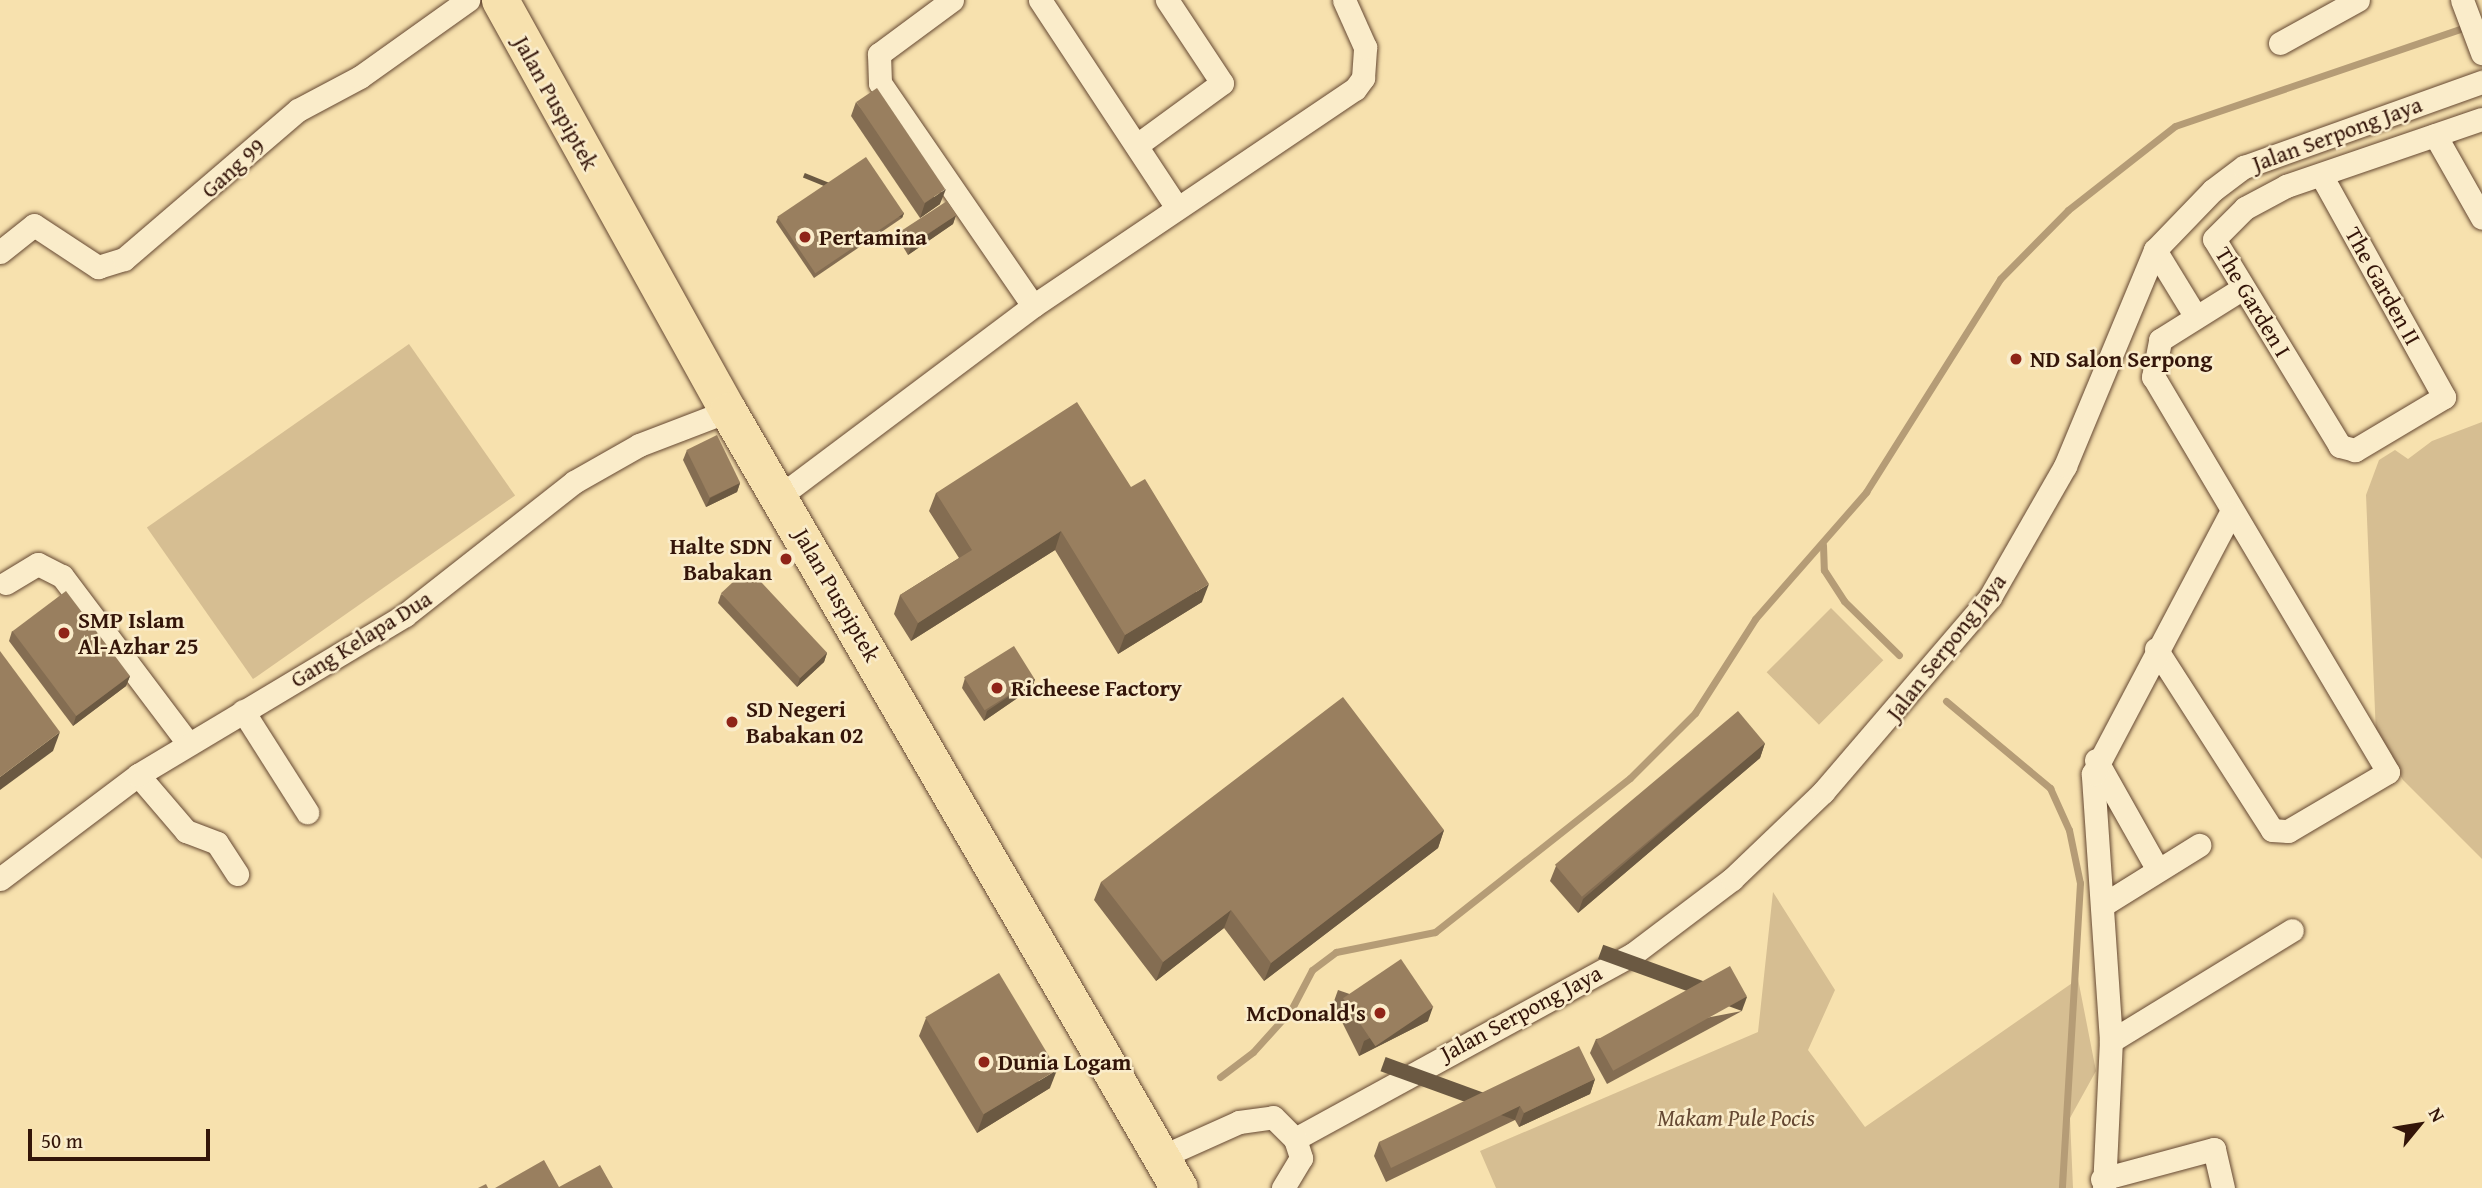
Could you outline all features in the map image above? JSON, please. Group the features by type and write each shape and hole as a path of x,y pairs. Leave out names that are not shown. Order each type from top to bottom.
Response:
{"main road":[{"name":"Jalan Puspiptek","path":"500,0 728,411 780,496 1179,1188"}],"street":[{"name":"Gang 99","path":"0,252 34,225 98,267 124,259 298,110 360,77 468,0"},
{"path":"952,0 879,54 880,83 1033,306"},
{"path":"1040,0 1177,208"},
{"path":"1137,145 1222,82 1167,0"},
{"path":"780,496 1033,306 1360,84 1365,47 1343,0"},
{"path":"2280,43 2358,0"},
{"path":"2462,0 2482,52"},
{"name":"Jalan Serpong Jaya","path":"1295,1139 1633,954 1732,879 1822,792 1990,597 2065,466 2155,250 2244,167 2482,82"},
{"name":"The Garden I","path":"2444,397 2355,450 2340,446 2214,239 2253,203 2321,175 2482,119"},
{"path":"2435,135 2482,218"},
{"name":"The Garden II","path":"2321,175 2444,397"},
{"path":"2155,250 2194,314"},
{"path":"2157,649 2272,830 2288,831 2388,772 2230,514 2153,377 2160,340 2194,314 2243,288"},
{"name":"Gang Kelapa Dua","path":"0,879 138,775 405,615 574,482 639,445 728,411"},
{"path":"2223,1188 2214,1149 2103,1184 2111,1041 2106,902 2096,760 2230,514"},
{"path":"6,583 38,564 62,576 188,743"},
{"path":"243,711 307,812"},
{"path":"2096,760 2158,870"},
{"path":"138,775 186,831 217,843 237,874"},
{"path":"2106,902 2199,845"},
{"path":"2111,1041 2292,930"},
{"path":"1161,1157 1258,1117 1273,1117 1295,1139 1301,1158 1283,1188"}],"green space":[{"path":"409,344 515,496 253,679 147,528"},
{"path":"2482,422 2482,859 2403,780 2376,735 2366,495 2379,460 2395,450 2408,459 2432,441"},
{"path":"1831,608 1883,660 1819,725 1767,672"},
{"name":"Makam Pule Pocis","path":"1773,892 1835,990 1808,1050 1865,1127 2078,979 2096,1071 2070,1118 2073,1188 1496,1188 1480,1151 1758,1032"}],"building":[{"path":"877,88 945,189 924,203 856,102"},
{"path":"866,157 904,213 815,273 777,217"},
{"path":"947,201 956,215 911,245 902,230"},
{"path":"1077,402 1131,487 1145,479 1209,584 1125,635 1061,531 918,623 900,595 972,550 936,493"},
{"path":"717,435 740,483 710,498 686,450"},
{"path":"748,568 827,653 800,678 721,593"},
{"path":"66,591 130,676 76,716 12,631"},
{"name":"Richeese Factory","path":"1014,646 1035,679 985,710 964,677"},
{"path":"0,651 60,732 0,777"},
{"path":"1343,697 1444,830 1271,963 1231,910 1163,962 1101,882"},
{"path":"1738,711 1765,743 1582,897 1555,865"},
{"name":"McDonald's","path":"1401,959 1433,1007 1375,1046 1343,998"},
{"path":"1730,966 1747,997 1613,1071 1596,1040"},
{"name":"Dunia Logam","path":"999,973 1057,1070 983,1114 925,1017"},
{"path":"1579,1046 1595,1079 1524,1113 1520,1106 1391,1168 1379,1142"},
{"path":"544,1160 559,1187 600,1165 613,1188 495,1188"}],"waterway":[{"path":"1220,1077 1253,1052 1291,1010 1312,970 1336,952 1435,932 1630,778 1695,713 1755,619 1866,492 2000,279 2068,210 2175,126 2468,26"},
{"path":"1823,545 1824,570 1844,601 1899,655"},
{"path":"1946,701 2050,788 2069,830 2080,883 2062,1188"}],"place":[{"name":"Pertamina","path":"805,237"},
{"name":"ND Salon Serpong","path":"2016,359"},
{"name":"Halte SDN Babakan","path":"786,559"},
{"name":"SMP Islam Al-Azhar 25","path":"64,633"},
{"name":"Richeese Factory","path":"997,688"},
{"name":"SD Negeri Babakan 02","path":"732,722"},
{"name":"McDonald's","path":"1380,1013"},
{"name":"Dunia Logam","path":"984,1062"}]}
